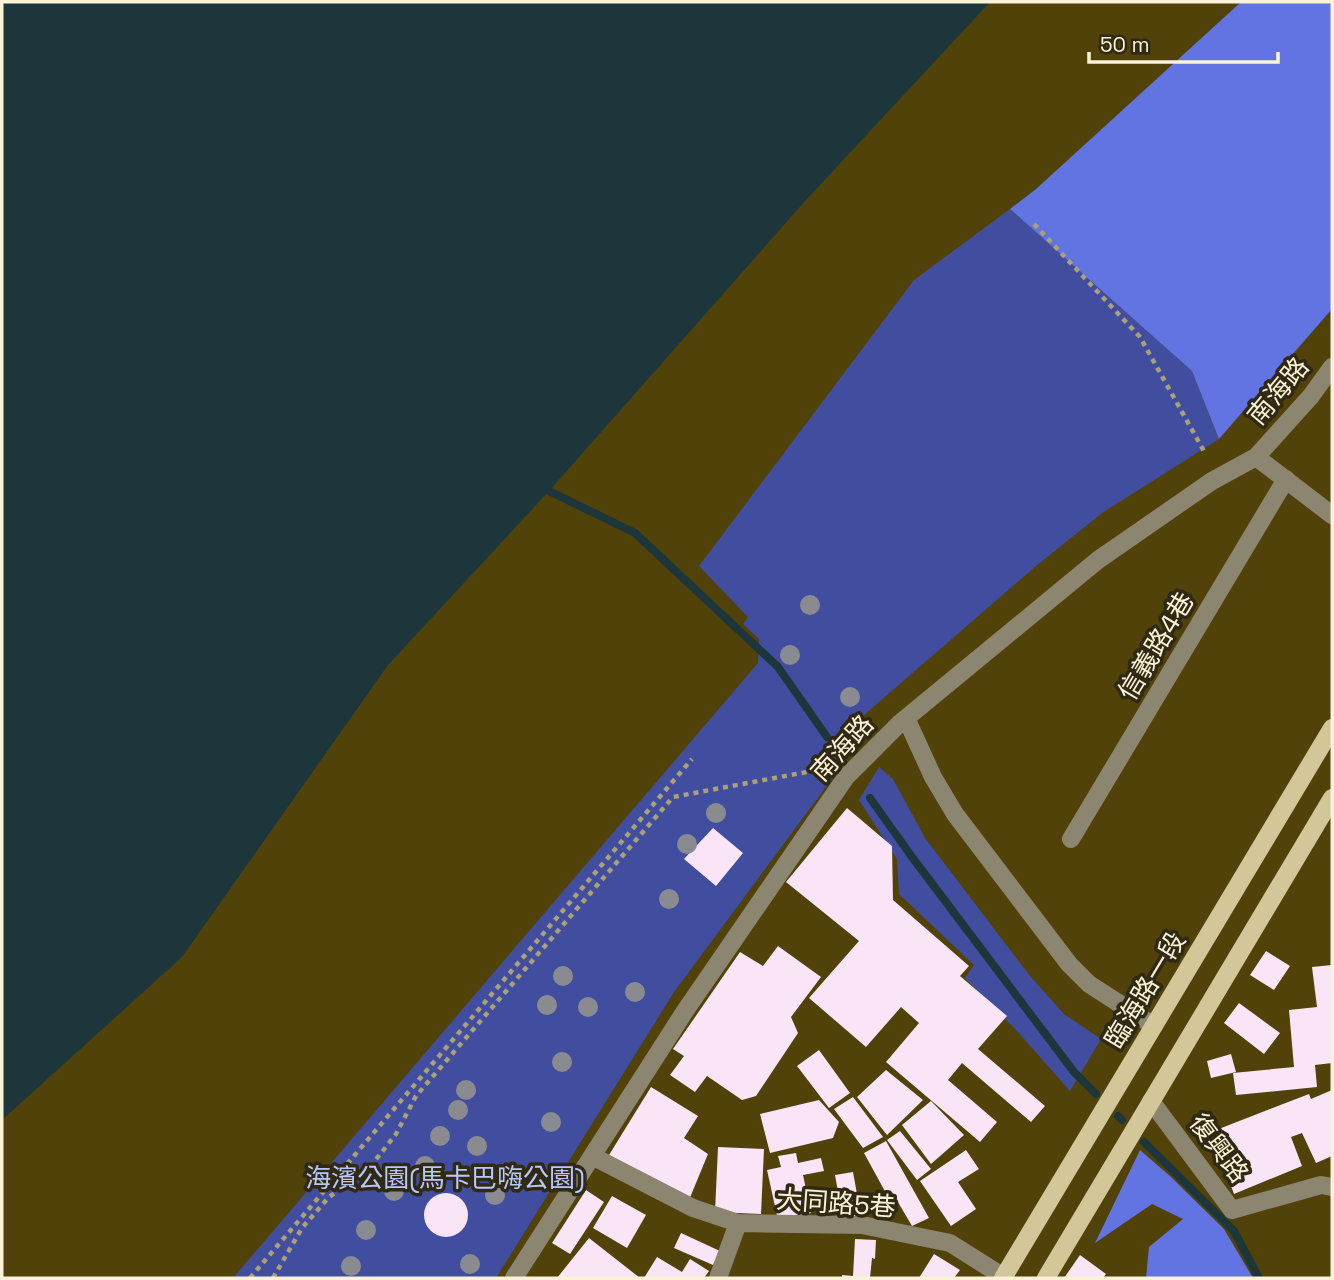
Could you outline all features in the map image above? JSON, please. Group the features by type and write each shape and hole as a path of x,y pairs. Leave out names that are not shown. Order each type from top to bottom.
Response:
{"main road":[{"name":"臨海路一段","path":"1004,1278 1332,728"},
{"path":"1046,1278 1332,798"}],"street":[{"name":"南海路","path":"514,1278 685,1011 845,777 906,718 1098,561 1212,481 1256,457 1311,396 1332,367"},
{"path":"1256,457 1332,514"},
{"name":"信義路4巷","path":"1071,839 1286,480"},
{"path":"906,718 933,777 955,814 1069,964 1088,984 1154,1026"},
{"name":"復興路","path":"1151,1101 1232,1210 1321,1185 1332,1187"},
{"name":"大同路5巷","path":"592,1156 692,1208 738,1223 862,1225 950,1243 1004,1278"},
{"name":"大同路5巷","path":"718,1278 738,1223"}],"path":[{"path":"1034,224 1140,337 1205,453"},
{"path":"250,1278 692,759"},
{"path":"272,1278 302,1228 329,1197 367,1171 396,1134 416,1096 673,797 835,767 845,777"}],"green space":[{"name":"海濱公園(馬卡巴嗨公園)","path":"1010,209 1192,371 1219,439 1102,513 1036,566 864,715 839,744 848,757 674,992 496,1278 233,1278 758,663 759,639 743,624 748,617 699,566 914,280"},
{"path":"879,767 893,779 925,838 1030,976 1064,1014 1101,1039 1070,1091 965,978 974,965 899,894 897,859 859,800"}],"shaded area":[{"path":"2,2 990,2 806,200 549,491 388,665 182,957 2,1120"},
{"path":"1241,2 1332,2 1332,309 1219,439 1192,371 1010,209 1036,189"},
{"path":"1140,1150 1224,1229 1253,1278 1146,1278 1149,1247 1183,1219 1152,1204 1095,1243"}],"building":[{"path":"847,808 892,846 893,900 969,966 960,976 1007,1016 978,1049 1045,1106 1031,1122 962,1063 948,1080 997,1122 980,1142 886,1062 919,1023 901,1007 866,1047 809,998 859,941 786,882"},
{"path":"713,828 743,853 716,886 684,859"},
{"path":"778,946 821,977 791,1017 798,1033 756,1096 742,1100 707,1076 695,1092 670,1075 684,1056 673,1049 740,952 763,966"},
{"path":"1266,951 1290,966 1274,990 1250,975"},
{"path":"1332,965 1332,1063 1315,1065 1317,1087 1236,1095 1233,1073 1294,1067 1289,1010 1317,1007 1312,967"},
{"path":"1239,1003 1280,1033 1264,1054 1224,1023"},
{"path":"819,1050 850,1093 829,1108 797,1066"},
{"path":"1231,1054 1236,1072 1211,1078 1207,1061"},
{"path":"886,1070 923,1100 887,1135 857,1097"},
{"path":"651,1087 698,1116 684,1138 708,1154 689,1200 609,1155"},
{"path":"1332,1090 1332,1156 1316,1163 1302,1133 1291,1137 1302,1166 1234,1194 1211,1132 1309,1094 1311,1099"},
{"path":"853,1097 883,1137 863,1148 834,1109"},
{"path":"819,1100 839,1122 833,1138 770,1153 760,1114"},
{"path":"931,1101 964,1135 931,1164 902,1125"},
{"path":"900,1131 931,1169 917,1180 887,1140"},
{"path":"886,1141 929,1218 912,1226 892,1192 887,1195 864,1153"},
{"path":"718,1147 764,1149 761,1214 715,1212"},
{"path":"966,1150 979,1169 958,1182 976,1209 951,1226 920,1181"},
{"path":"796,1153 798,1163 821,1158 824,1171 803,1175 811,1213 778,1220 767,1170 781,1167 778,1156"},
{"path":"853,1172 861,1216 843,1220 835,1175"},
{"path":"586,1190 604,1202 570,1254 552,1243"},
{"path":"446,1193 462,1199 468,1215 462,1231 446,1237 430,1231 424,1215 430,1199"},
{"path":"612,1196 646,1215 627,1248 593,1228"},
{"path":"681,1233 720,1251 713,1265 674,1248"},
{"path":"589,1238 640,1278 557,1278"},
{"path":"855,1239 876,1240 870,1278 842,1278 842,1275 853,1276"},
{"path":"934,1254 960,1270 954,1278 919,1278"},
{"path":"1080,1255 1106,1274 1103,1278 1064,1278"},
{"path":"657,1257 682,1272 690,1259 709,1271 704,1278 644,1278"}],"waterway":[{"path":"549,491 635,533 778,667 827,737"},
{"path":"870,798 1074,1072 1096,1094"},
{"path":"1118,1116 1122,1120"},
{"path":"1144,1142 1234,1231 1259,1278"}]}
